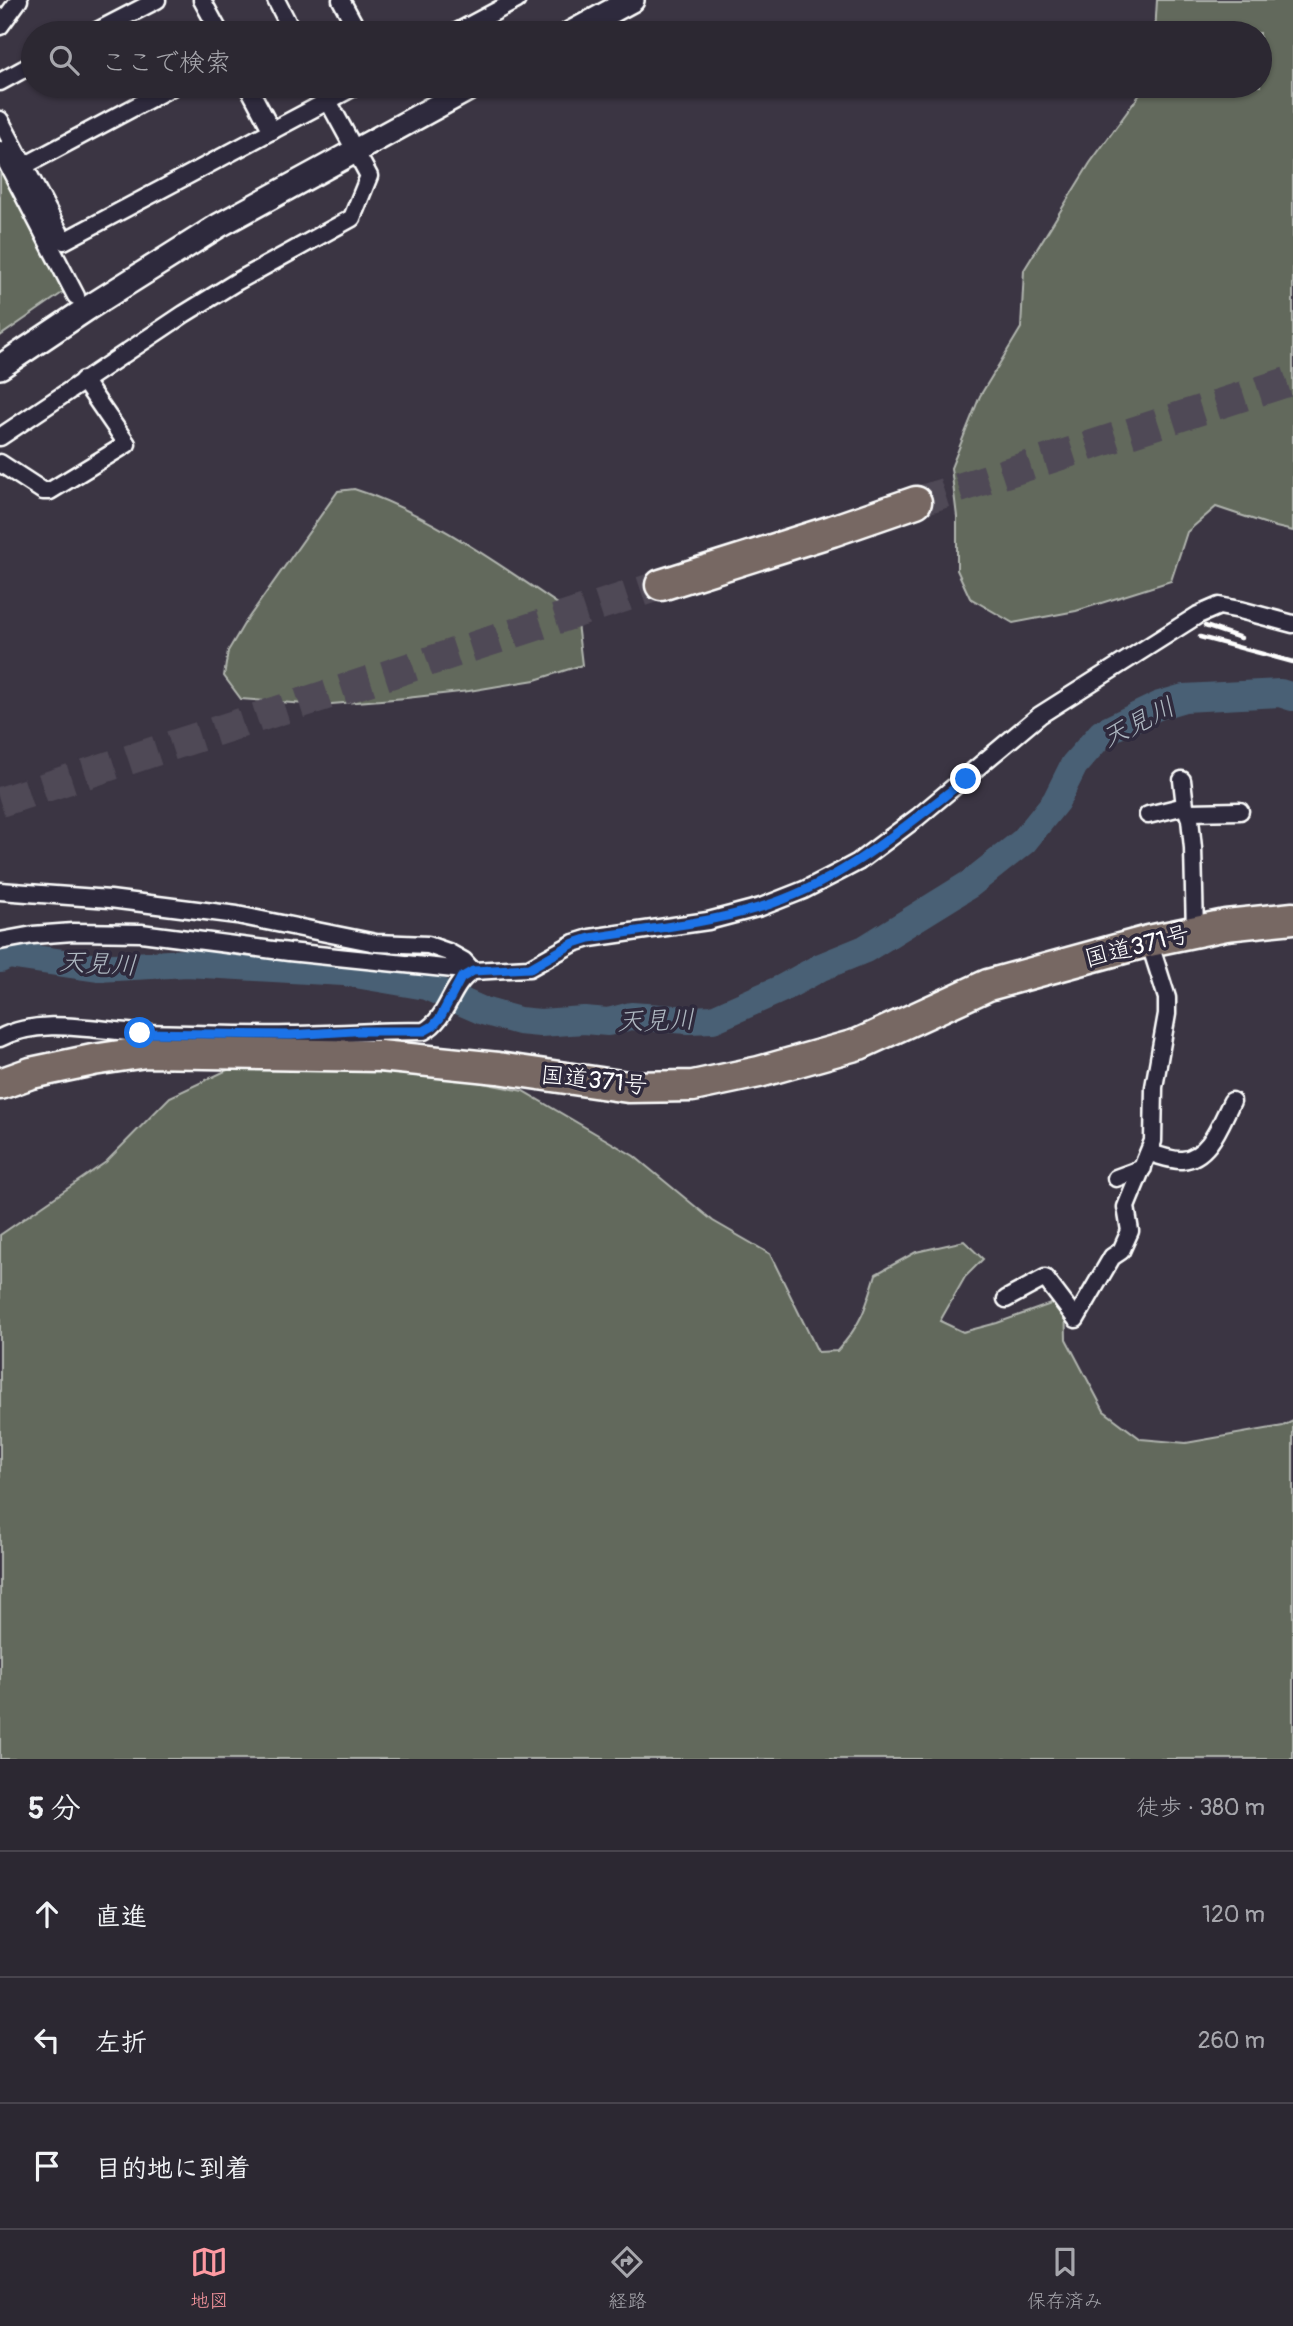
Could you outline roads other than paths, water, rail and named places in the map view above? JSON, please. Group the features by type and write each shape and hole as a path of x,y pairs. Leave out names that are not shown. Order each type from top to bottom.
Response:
{"highway":[{"path":"661,585 916,502"},
{"name":"国道371号","path":"0,1084 31,1073 146,1052 380,1056 485,1066 628,1087 693,1086 760,1072 859,1044 988,985 1149,941 1226,925 1293,918"}],"street":[{"path":"0,26 19,0"},
{"path":"116,21 156,0"},
{"path":"202,0 213,21"},
{"path":"276,0 287,21"},
{"path":"341,0 352,21"},
{"path":"478,21 517,0"},
{"path":"593,21 632,0"},
{"path":"0,82 21,71"},
{"path":"24,166 152,98"},
{"path":"254,98 272,131"},
{"path":"0,120 64,241 272,131 317,98"},
{"path":"0,437 226,288 352,218 369,176 327,98"},
{"path":"0,367 218,226 452,98"},
{"path":"0,150 76,296"},
{"path":"0,463 43,491 50,491 127,444 83,380"},
{"path":"0,942 33,935 73,932 141,933 467,975 530,968 582,940 708,921 761,907 803,890 858,862 966,779 1040,715 1198,615 1219,606 1293,624"},
{"path":"1182,780 1193,848 1195,932"},
{"path":"1148,815 1187,809 1240,811"},
{"path":"0,891 110,899 237,915 376,943 428,945 464,961 467,975 440,1018 424,1031 353,1031 291,1035 140,1033 57,1027 30,1029 0,1038"},
{"path":"1006,1299 1045,1278 1076,1319 1112,1257 1121,1251 1130,1231 1126,1207 1128,1196 1153,1142 1154,1087 1167,1014 1164,983 1149,941"},
{"path":"1116,1178 1146,1161 1182,1160 1201,1154 1213,1138 1232,1101"}],"waterway":[{"name":"天見川","path":"0,959 8,955 98,968 187,963 344,972 426,986 483,1011 519,1021 540,1023 584,1020 608,1022 631,1016 713,1019 865,949 970,884 1024,841 1056,801 1074,765 1102,733 1160,705 1184,698 1280,693 1293,697"}],"tunnel":[{"path":"916,502 1293,380"},
{"path":"0,802 661,585"}],"railway":[{"path":"1205,626 1241,638"},
{"path":"1200,637 1293,662"}]}
